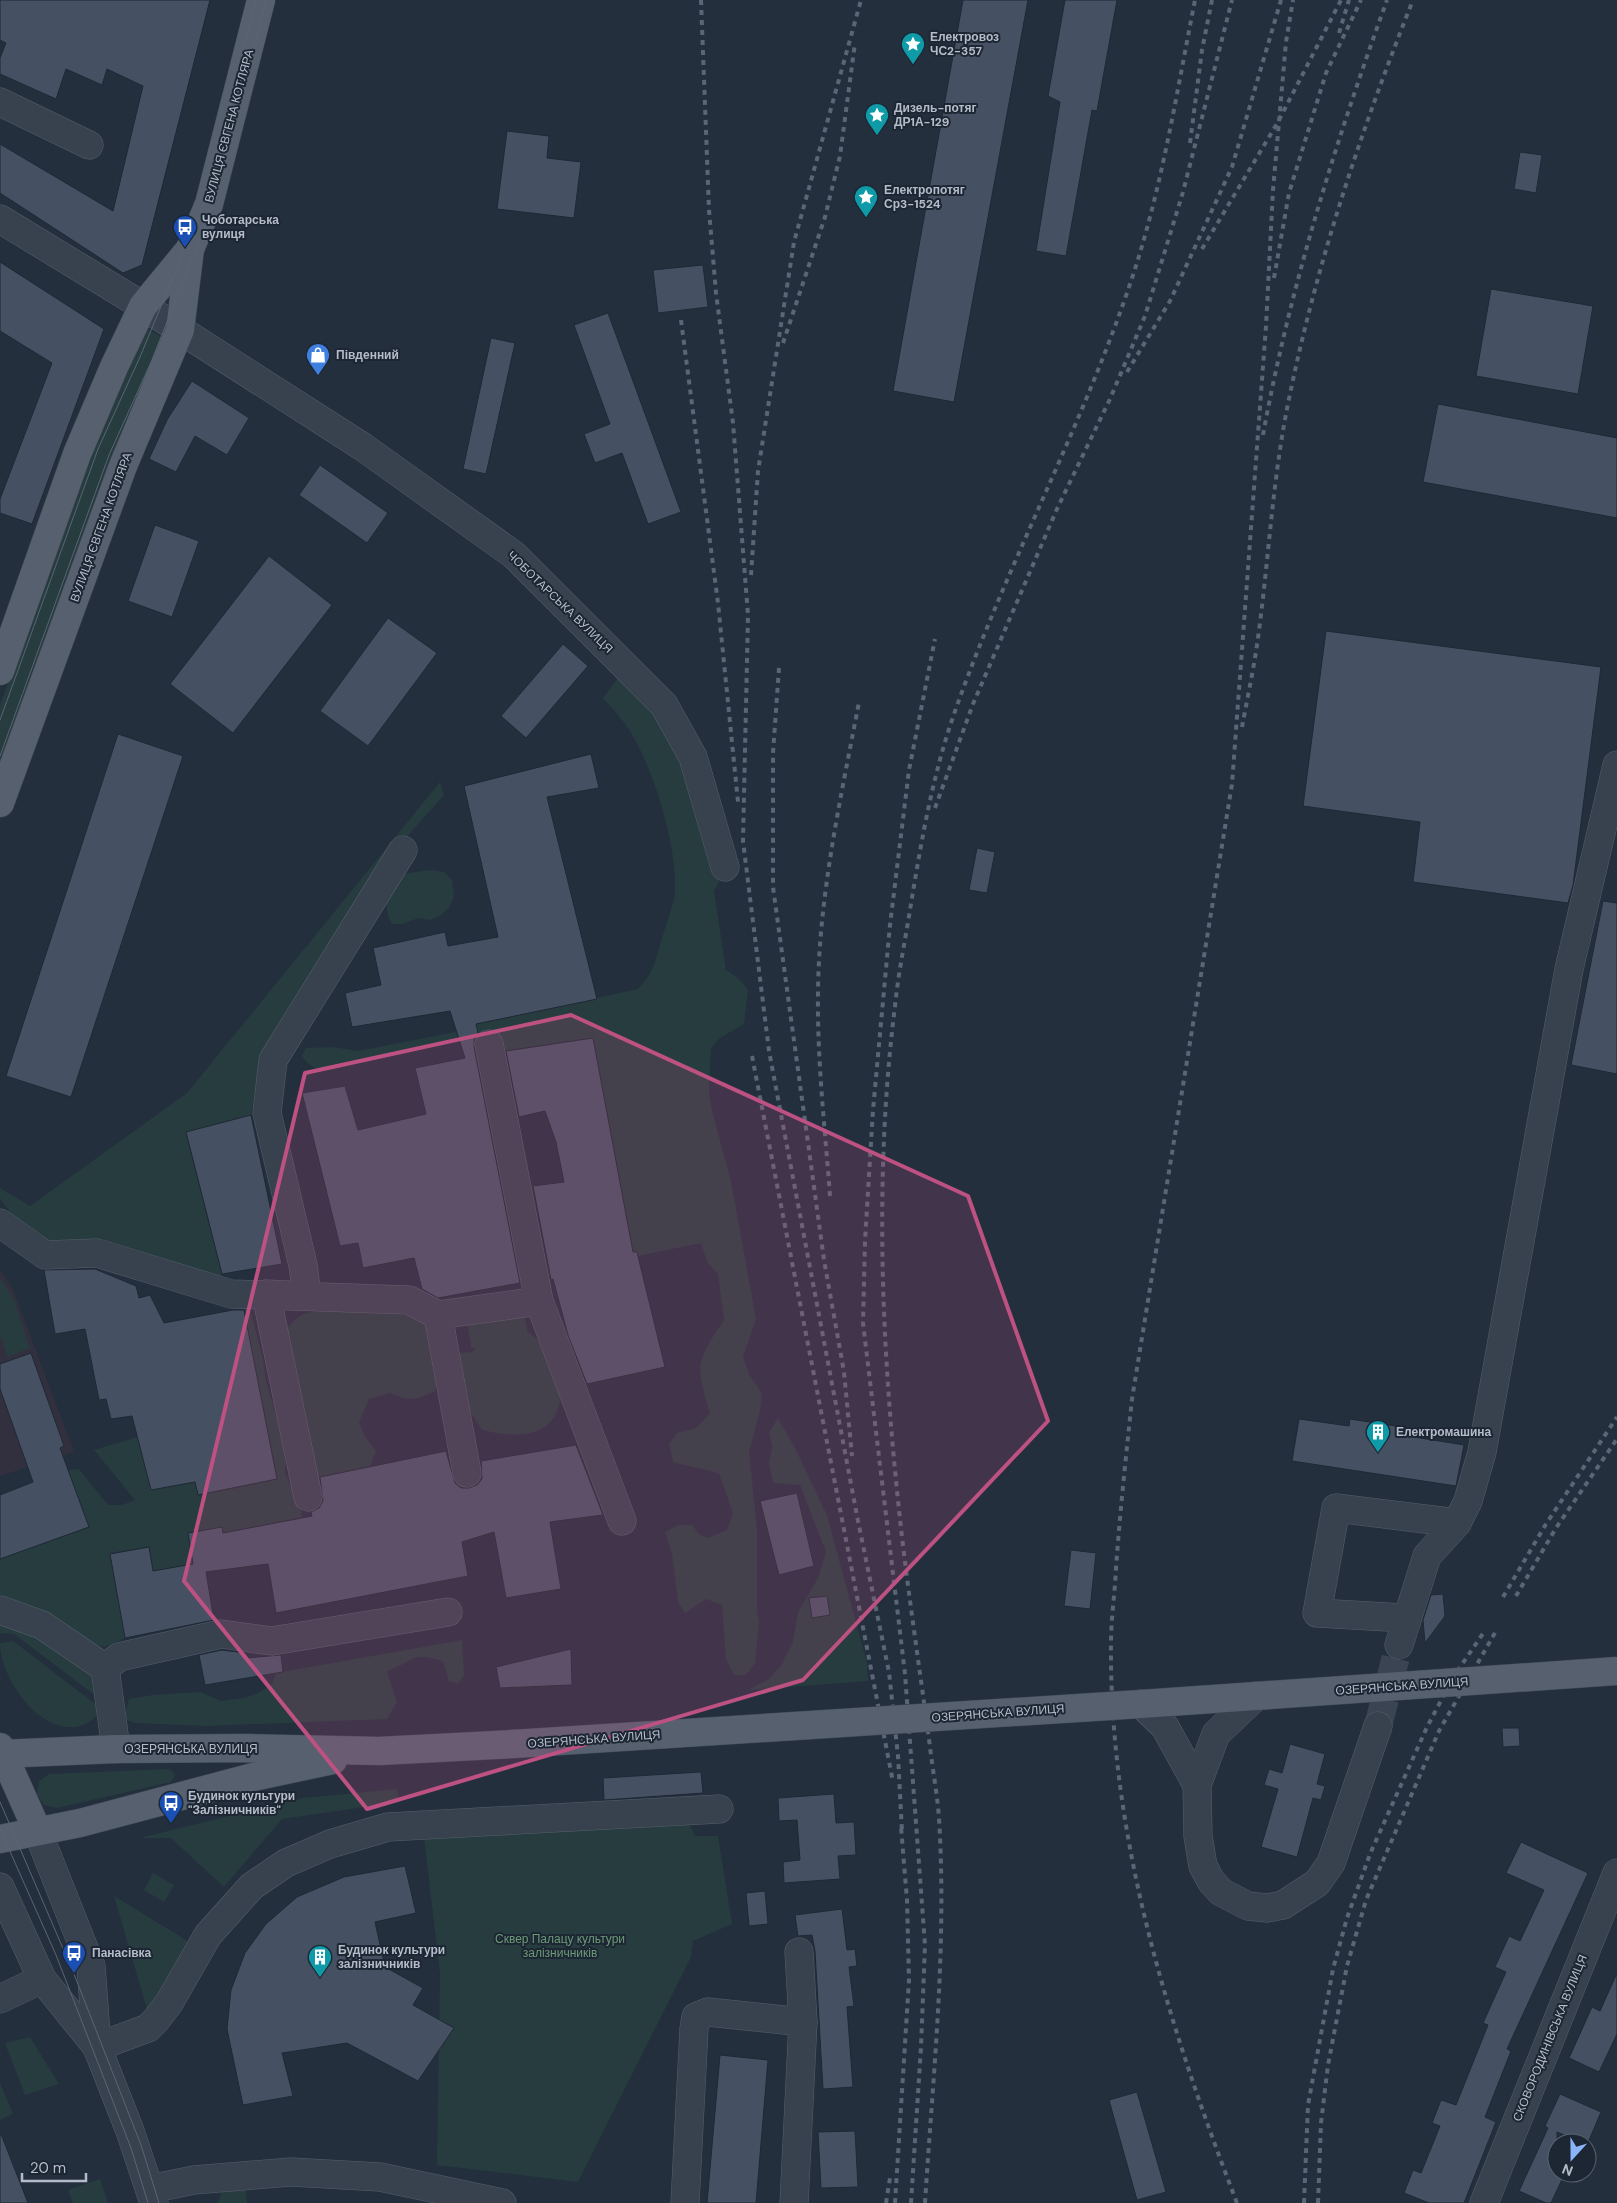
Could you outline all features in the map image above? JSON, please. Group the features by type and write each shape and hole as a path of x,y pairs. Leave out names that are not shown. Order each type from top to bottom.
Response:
{"main road":[{"name":"ВУЛИЦЯ ЄВГЕНА КОТЛЯРА","path":"0,803 123,466 180,330 190,249 209,204 261,0"},
{"name":"ВУЛИЦЯ ЄВГЕНА КОТЛЯРА","path":"0,671 77,454 143,306 190,249"},
{"name":"ОЗЕРЯНСЬКА ВУЛИЦЯ","path":"1,1751 248,1748 379,1751 1140,1704 1617,1671"},
{"path":"1,1751 38,1830"},
{"name":"ОЗЕРЯНСЬКА ВУЛИЦЯ","path":"0,1839 80,1822 253,1777 379,1751"}],"street":[{"path":"0,102 89,145"},
{"name":"ЧОБОТАРСЬКА ВУЛИЦЯ","path":"0,218 143,306 363,447 514,555 664,705 694,757 725,867"},
{"path":"1399,1644 1427,1556 1457,1523 1468,1501 1482,1452 1569,969 1617,764"},
{"path":"307,1296 303,1265 267,1113 273,1060 403,850"},
{"path":"489,1044 539,1301 622,1521"},
{"path":"0,1223 45,1255 97,1252 232,1294 409,1300 438,1315 539,1301"},
{"path":"266,1294 308,1497"},
{"path":"438,1315 467,1473"},
{"path":"1406,1618 1317,1613 1336,1508 1457,1523"},
{"path":"0,1610 42,1625 105,1668 116,1749"},
{"path":"105,1668 119,1657 221,1634 272,1641 448,1612"},
{"path":"1256,1696 1216,1734 1197,1785 1198,1836 1203,1866 1210,1881 1233,1900 1248,1906 1266,1908 1282,1905 1302,1895 1317,1883 1331,1863 1378,1726"},
{"path":"1140,1704 1164,1728 1197,1785"},
{"path":"97,2047 148,2028 156,2020 169,2003 208,1935 252,1886 286,1863 330,1844 388,1827 719,1810"},
{"path":"38,1830 91,1966 97,2047 152,2196 194,2180 291,2172 380,2177 502,2203"},
{"name":"СКОВОРОДИНІВСЬКА ВУЛИЦЯ","path":"1484,2203 1617,1873"},
{"path":"0,1887 42,1979 97,2047"},
{"path":"794,2203 803,2022 799,1952"},
{"path":"0,1999 42,1979"},
{"path":"685,2203 696,2017 708,2012 803,2022"}],"highlighted area":[{"path":"571,1015 968,1196 1048,1421 803,1680 367,1809 184,1581 305,1073"}],"shaded area":[{"path":"0,1270 13,1290 74,1452 0,1476"}],"green space":[{"path":"147,329 166,339 0,770 0,705 91,453"},
{"path":"618,678 663,723 700,793 719,882 714,891 726,970 739,979 748,990 744,1024 720,1038 711,1048 709,1092 712,1111 731,1181 756,1319 743,1357 750,1376 762,1393 760,1411 749,1452 757,1528 757,1609 759,1623 755,1663 746,1675 734,1675 726,1659 722,1605 706,1599 685,1613 678,1602 672,1554 665,1532 678,1525 692,1525 700,1535 708,1538 727,1530 733,1513 719,1474 673,1462 669,1444 677,1433 696,1428 710,1413 700,1373 703,1355 724,1320 718,1274 707,1262 701,1243 638,1256 637,1252 633,1252 593,1038 501,1052 473,1051 469,1039 477,1024 638,989 648,977 654,965 674,898 673,861 665,817 651,774 635,740 603,698"},
{"path":"440,782 444,795 388,858 260,1065 251,1115 186,1132 222,1274 215,1284 67,1242 41,1241 26,1233 0,1199 0,1188 30,1206 187,1093"},
{"path":"430,870 444,872 452,880 454,896 449,908 440,916 430,920 418,918 403,924 392,924 387,910 388,898 402,874"},
{"path":"461,1031 459,1036 447,1044 337,1068 313,1067 302,1056 306,1048 333,1047 358,1051"},
{"path":"0,1278 13,1298 30,1348 8,1357 0,1335"},
{"path":"249,1305 263,1359 266,1381 281,1432 286,1457 285,1473 301,1508 302,1522 223,1533 222,1527 188,1533 193,1564 181,1566 159,1605 149,1547 110,1553 125,1638 105,1647 84,1642 0,1603 0,1559 89,1527 68,1470 79,1469 108,1505 122,1505 135,1500 94,1450 138,1437 151,1490 195,1482 198,1495 277,1479 243,1308"},
{"path":"311,1312 395,1313 407,1315 425,1324 430,1332 433,1343 437,1365 437,1380 435,1391 417,1398 402,1398 390,1393 369,1399 359,1422 364,1435 376,1451 370,1467 320,1477 314,1474 284,1333 300,1316"},
{"path":"524,1312 527,1331 549,1355 559,1377 559,1402 555,1415 548,1425 538,1431 525,1434 497,1433 482,1430 463,1401 452,1366 460,1353 472,1352 477,1348 471,1348 467,1320"},
{"path":"778,1418 795,1448 827,1515 867,1663 868,1681 748,1690 769,1679 782,1664 793,1642 798,1612 818,1578 826,1552 800,1485 773,1483 769,1463 772,1447 769,1433"},
{"path":"0,1623 20,1629 73,1654 98,1682 100,1699 14,1634 0,1633"},
{"path":"462,1640 464,1675 458,1684 449,1681 443,1661 432,1658 418,1657 387,1671 397,1702 387,1719 206,1726 135,1723 127,1720 125,1713 129,1699 153,1695 200,1692 221,1701 244,1698 260,1692 272,1684 276,1673"},
{"path":"13,1641 98,1706 96,1717 85,1724 67,1727 52,1723 38,1714 15,1688 7,1673 0,1643"},
{"path":"170,1769 175,1775 171,1782 57,1808 44,1805 37,1794 39,1781 49,1774"},
{"path":"397,1789 399,1802 282,1819 224,1887 171,1838 140,1838 302,1798"},
{"name":"Сквер Палацу культури залізничників","path":"686,1817 695,1836 718,1836 732,1924 693,1941 691,1957 578,2182 437,2165 440,1973 423,1829"},
{"path":"153,1873 174,1885 164,1902 144,1890"},
{"path":"114,1896 196,1946 147,2009"},
{"path":"30,2037 59,2084 25,2095 5,2043"},
{"path":"0,2083 13,2114 0,2120"},
{"path":"100,2179 108,2203 73,2203 68,2190"},
{"path":"226,2184 246,2188 247,2203 217,2203"}],"building":[{"path":"0,0 210,0 142,265 123,273 0,193 0,144 113,211 143,86 107,69 102,85 66,69 56,99 0,74 0,58 6,43 0,40"},
{"path":"963,0 1028,0 954,402 893,391"},
{"path":"1065,0 1117,0 1097,111 1092,110 1066,256 1036,251 1060,102 1048,96"},
{"path":"507,131 549,136 547,158 581,162 574,218 497,209"},
{"path":"1520,152 1542,155 1536,193 1514,189"},
{"path":"0,262 104,329 32,524 0,513 0,499 52,363 0,331"},
{"path":"703,265 708,307 658,313 653,270"},
{"path":"1491,289 1593,306 1578,394 1476,376"},
{"path":"608,313 681,512 648,524 622,453 595,463 584,434 610,424 574,325"},
{"path":"491,338 515,343 486,474 463,469"},
{"path":"192,381 249,418 227,455 195,436 176,472 149,459 167,420"},
{"path":"1438,404 1617,438 1617,518 1423,482"},
{"path":"320,465 388,513 367,543 299,495"},
{"path":"155,525 199,541 172,617 128,601"},
{"path":"269,556 332,605 233,733 170,684"},
{"path":"388,618 437,653 368,746 320,711"},
{"path":"1326,631 1601,667 1573,885 1568,903 1413,882 1420,822 1303,806"},
{"path":"563,644 588,666 526,738 501,716"},
{"path":"118,734 183,756 71,1097 6,1076"},
{"path":"591,754 599,788 547,797 597,999 476,1024 478,1033 474,1039 474,1047 520,1283 438,1298 422,1289 414,1258 363,1268 358,1243 340,1246 302,1093 345,1086 358,1130 426,1114 415,1068 465,1058 450,1011 352,1027 345,993 381,985 373,948 445,932 448,946 498,937 464,786"},
{"path":"977,848 995,852 987,893 969,890"},
{"path":"1603,901 1617,903 1617,1074 1571,1065"},
{"path":"593,1038 633,1252 637,1252 665,1367 587,1384 568,1335 553,1279 551,1280 533,1186 564,1182 556,1142 545,1111 519,1117 506,1051"},
{"path":"251,1115 282,1264 222,1274 186,1132"},
{"path":"95,1269 136,1286 139,1298 150,1295 164,1323 233,1310 244,1310 277,1479 198,1495 195,1482 151,1490 132,1416 111,1419 106,1399 99,1400 85,1329 55,1334 44,1270"},
{"path":"31,1353 64,1446 60,1448 89,1527 0,1559 0,1495 33,1482 0,1389 0,1364"},
{"name":"Електромашина","path":"1299,1419 1349,1426 1350,1419 1415,1429 1414,1437 1464,1445 1456,1486 1292,1461"},
{"path":"576,1445 603,1515 550,1522 561,1589 506,1598 494,1532 462,1542 468,1576 276,1613 268,1564 206,1572 214,1620 125,1638 110,1554 149,1547 153,1571 193,1564 188,1533 222,1527 223,1533 312,1516 311,1512 319,1508 323,1501 320,1477 446,1451 455,1483 461,1488 469,1488 477,1485 482,1479 481,1461"},
{"path":"797,1493 814,1566 779,1575 760,1501"},
{"path":"1071,1550 1096,1553 1090,1609 1064,1606"},
{"path":"1443,1594 1445,1616 1425,1643 1423,1620 1431,1595"},
{"path":"827,1596 830,1615 812,1618 809,1598"},
{"path":"571,1649 572,1685 500,1688 496,1667"},
{"path":"222,1650 245,1653 246,1658 281,1655 283,1672 205,1685 199,1655"},
{"path":"1502,1728 1519,1728 1520,1746 1503,1747"},
{"path":"1290,1744 1325,1754 1317,1784 1325,1786 1321,1800 1313,1798 1297,1857 1261,1847 1278,1789 1264,1785 1269,1769 1282,1773"},
{"path":"701,1772 703,1793 604,1800 603,1778"},
{"path":"834,1794 836,1823 854,1822 856,1855 838,1856 840,1879 784,1883 783,1862 800,1860 797,1820 779,1821 778,1798"},
{"path":"1521,1842 1588,1873 1507,2049 1511,2051 1485,2117 1496,2122 1464,2203 1429,2203 1404,2193 1413,2170 1421,2173 1440,2126 1432,2123 1441,2100 1456,2105 1488,2025 1483,2023 1506,1972 1495,1967 1509,1936 1520,1941 1544,1890 1506,1873"},
{"name":"Будинок культури залізничників","path":"405,1866 416,1913 375,1922 385,1967 423,1988 413,2005 454,2028 418,2081 347,2043 282,2053 293,2096 243,2105 227,2029 231,1990 245,1953 266,1924 297,1897 344,1877"},
{"path":"765,1891 768,1924 749,1926 746,1893"},
{"path":"842,1909 847,1950 855,1949 857,1966 849,1967 854,2006 847,2007 853,2087 823,2089 815,1951 812,1935 798,1936 795,1915"},
{"path":"1617,1973 1617,2034 1599,2072 1569,2058 1592,2007 1600,2011"},
{"path":"720,2055 768,2060 756,2203 707,2203"},
{"path":"1137,2092 1166,2192 1137,2200 1109,2100"},
{"path":"1560,2094 1601,2112 1592,2133 1547,2133 1547,2183 1560,2183 1551,2203 1546,2203 1519,2191 1548,2128 1545,2126"},
{"path":"855,2131 858,2187 821,2188 818,2132"},
{"path":"1,2134 28,2203 0,2203"}],"tunnel":[{"path":"1378,1726 1399,1645"}],"tram line":[{"path":"0,720 98,449 140,357 204,202 256,0"},
{"path":"0,756 109,455 152,360 213,206 266,0"},
{"path":"0,1802 74,1974 141,2145 159,2203"},
{"path":"0,1829 56,1955 131,2148 148,2203"}],"railway":[{"path":"701,0 709,210 716,293 733,423 748,615 743,841 769,1051 858,1521 889,1672 898,1756 902,1832"},
{"path":"751,575 758,471 794,242 861,0"},
{"path":"925,2203 938,2011 941,1866 937,1798 902,1537 889,1405 885,1338 882,1205 884,1138 888,1072 896,995 922,840 932,790 945,741 973,662 1088,396 1129,287 1159,181 1195,0"},
{"path":"1190,143 1202,50 1212,0"},
{"path":"935,808 973,704 1057,509 1110,399 1145,316 1183,192 1232,0"},
{"path":"1127,372 1170,301 1232,167 1281,0"},
{"path":"1237,2203 1188,2067 1166,1998 1147,1928 1132,1858 1120,1786 1113,1714 1111,1633 1119,1526 1132,1399 1232,784 1266,326 1273,190 1286,42 1293,0"},
{"path":"1202,249 1278,122 1341,0"},
{"path":"1339,33 1349,0"},
{"path":"1274,278 1289,193 1326,73 1361,0"},
{"path":"1263,435 1287,324 1316,215 1332,161 1387,0"},
{"path":"1242,727 1257,645 1279,457 1301,344 1343,194 1376,97 1413,0"},
{"path":"783,343 825,217 840,156 855,43"},
{"path":"681,320 718,603 738,802"},
{"path":"911,2203 921,2047 925,1945 905,1674 863,1323 865,1241 873,1110 890,925 909,770 935,639"},
{"path":"779,668 773,753 773,887 824,1260 844,1372 852,1456"},
{"path":"830,1196 819,1043 819,955 832,846 859,702"},
{"path":"752,1056 893,1782"},
{"path":"1503,1597 1546,1524 1617,1417"},
{"path":"1516,1596 1556,1528 1617,1439"},
{"path":"1318,2203 1321,2123 1328,2065 1347,1966 1366,1900 1439,1731 1496,1631"},
{"path":"1304,2203 1308,2105 1333,1969 1347,1918 1370,1854 1427,1727 1454,1676 1484,1632"},
{"path":"895,2203 909,1980 907,1900 901,1827"},
{"path":"886,2203 890,2178"}],"place":[{"name":"Електровоз ЧС2-357","path":"913,65"},
{"name":"Дизель-потяг ДР1А-129","path":"877,136"},
{"name":"Електропотяг Ср3-1524","path":"866,218"},
{"name":"Чоботарська вулиця","path":"185,248"},
{"name":"Південний","path":"318,376"},
{"name":"Електромашина","path":"1378,1453"},
{"name":"Будинок культури \"Залізничників\"","path":"171,1824"},
{"name":"Панасівка","path":"74,1974"},
{"name":"Будинок культури залізничників","path":"320,1978"}]}
